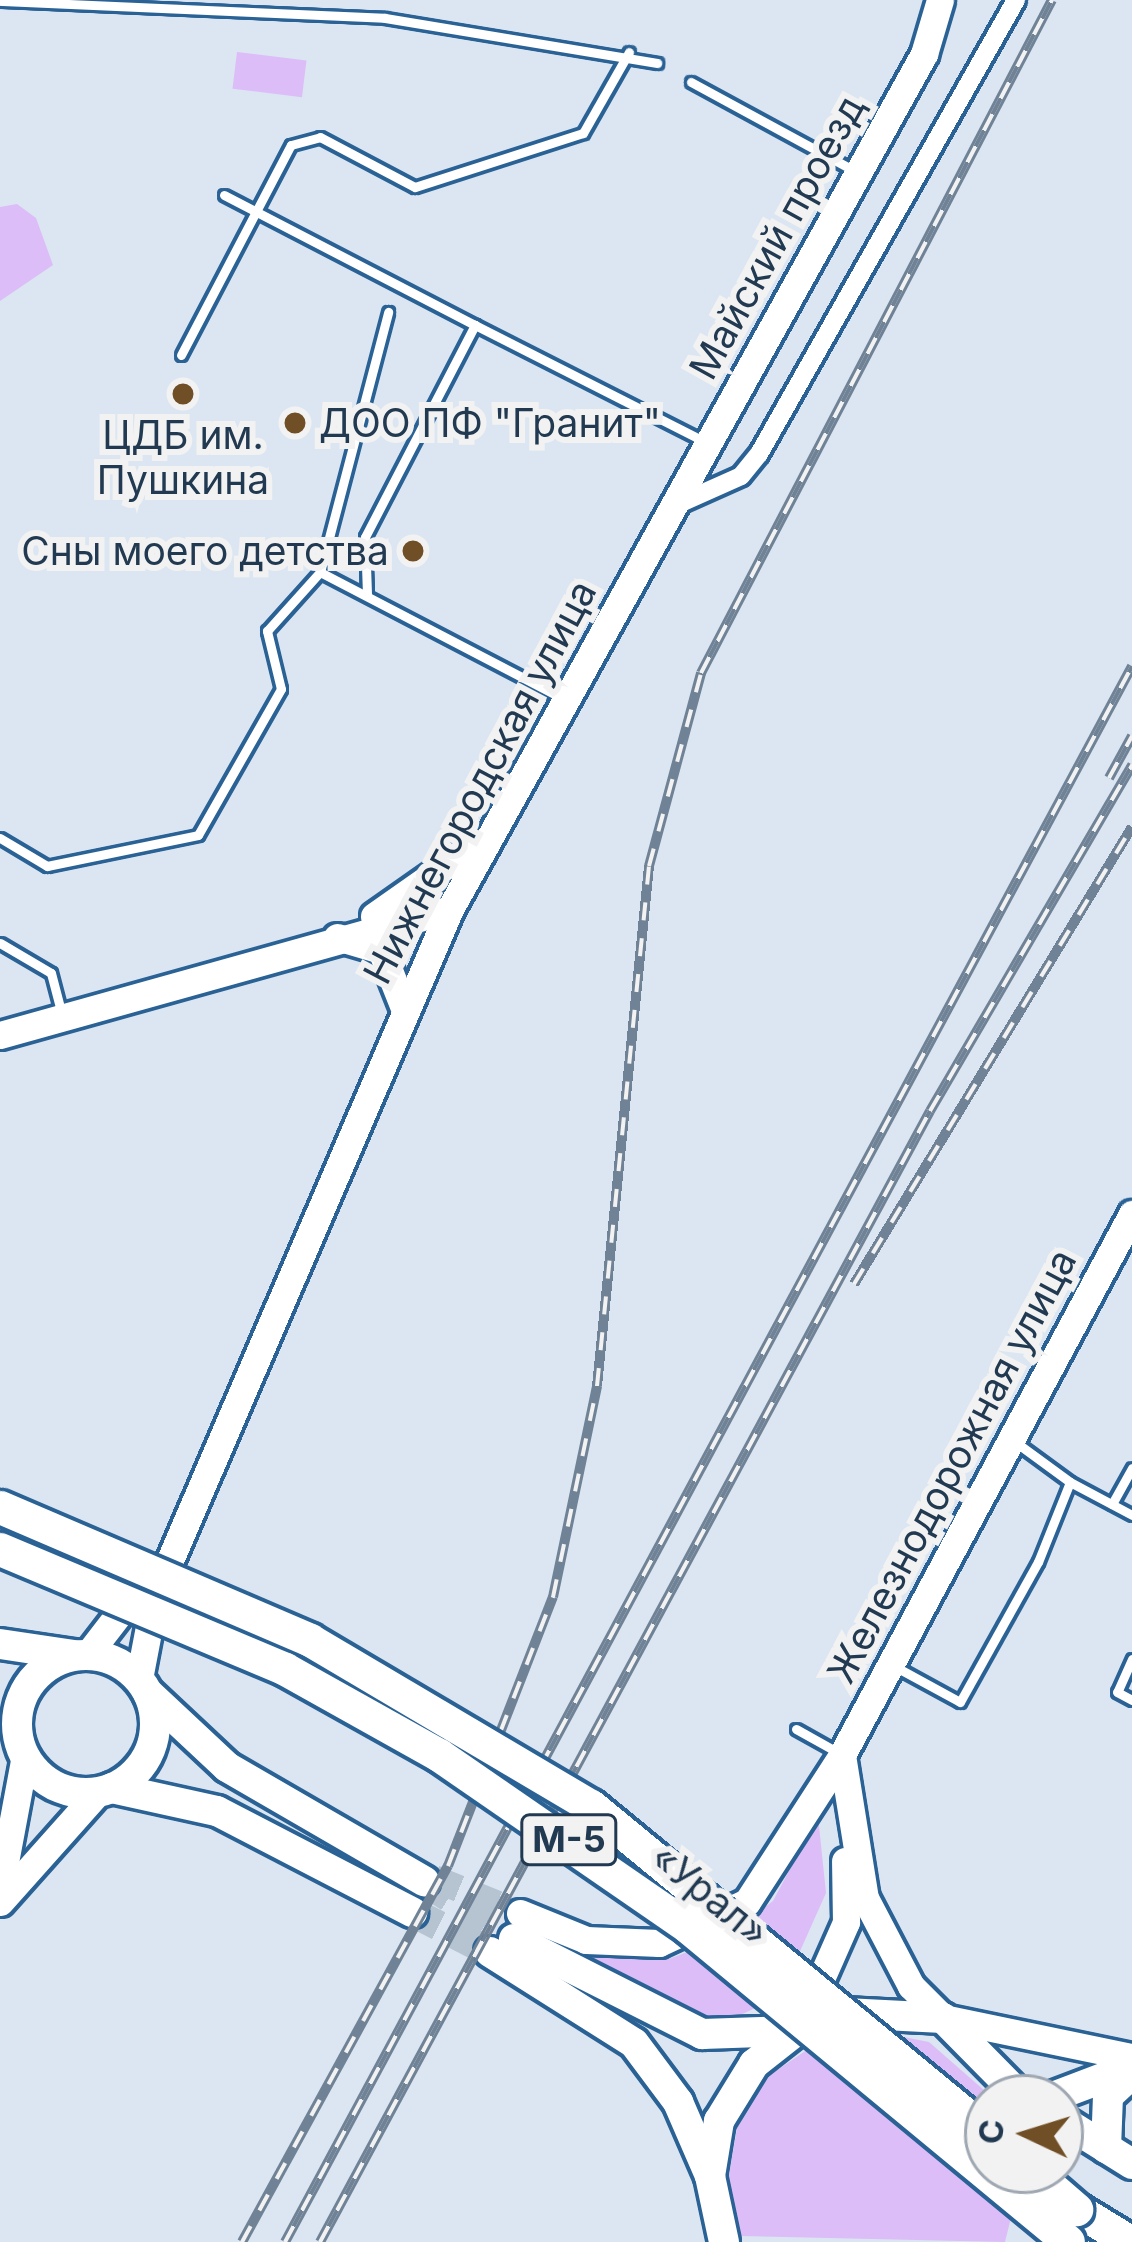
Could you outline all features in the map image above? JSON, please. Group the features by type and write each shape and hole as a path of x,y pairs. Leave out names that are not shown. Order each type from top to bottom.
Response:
{"highway":[{"name":"«Урал»","path":"0,1507 310,1640 591,1806 964,2113"},
{"name":"«Урал»","path":"0,1549 285,1669 439,1755 688,1928 1070,2242"},
{"path":"1065,2194 1130,2242"}],"main road":[{"path":"0,1644 81,1655 143,1685 227,1767 373,1853 429,1879"},
{"path":"81,1655 27,1687 15,1742 56,1786 217,1811 412,1912"},
{"path":"105,1790 151,1747 143,1685"},
{"path":"508,1935 702,2034 797,2030 845,2013 943,2018 998,2074"},
{"path":"508,1935 634,2043 678,2102 710,2176 724,2242"},
{"path":"710,2176 719,2121 742,2083 797,2030"},
{"path":"1084,2086 1132,2070"},
{"path":"1119,2156 1108,2096 1132,2070"},
{"path":"1084,2134 1119,2156"},
{"path":"1026,2242 1039,2209 1037,2194"}],"street":[{"name":"Майский проезд","path":"670,508 924,54 940,0"},
{"path":"670,508 740,476 759,454 1016,0"},
{"name":"Нижнегородская улица","path":"143,1685 155,1595 404,1008 491,829 670,508"},
{"path":"333,936 448,871 491,829"},
{"path":"333,936 450,909"},
{"path":"333,936 381,950 404,1008"},
{"name":"Нижнегородская улица","path":"0,1035 333,936"},
{"name":"Железнодорожная улица","path":"508,1935 659,1943 709,1925 782,1861 1129,1227"},
{"path":"81,1655 196,1500"},
{"path":"0,1889 15,1742"},
{"path":"842,1755 865,1898 885,1952 943,2018 1132,2057"},
{"path":"797,2030 846,1922 842,1755"},
{"path":"0,1902 105,1790"}],"lane":[{"path":"0,1 385,18 629,52 658,63"},
{"path":"181,355 291,146 320,137 415,188 583,134 629,52"},
{"path":"691,82 858,172"},
{"path":"224,195 707,442"},
{"path":"0,838 47,866 199,835 281,689 267,631 320,572 388,312"},
{"path":"367,594 365,537 475,325"},
{"path":"320,572 564,699"},
{"path":"0,944 51,974 62,1016"},
{"path":"1010,1438 1070,1482 1132,1515"},
{"path":"1112,1504 1132,1468"},
{"path":"889,1664 960,1702 1070,1482"},
{"path":"1132,1659 1118,1692 1132,1700"},
{"path":"796,1729 842,1755"}],"shaded area":[{"path":"237,52 306,61 302,97 232,89"},
{"path":"17,204 36,218 53,265 0,301 0,207"},
{"path":"818,1816 826,1893 780,1996 730,2020 674,2012 565,1950 669,1959 724,1938 773,1901"},
{"path":"873,2031 929,2042 966,2074 964,2194 1017,2194 1005,2242 739,2236 728,2180 738,2123 770,2075 817,2043"}],"tunnel":[{"path":"434,1878 520,1913"},
{"path":"424,1881 514,1939"},
{"path":"412,1912 490,1952"}],"railway":[{"path":"242,2242 448,1866 553,1597 597,1386 649,866 701,673 1052,0"},
{"path":"285,2242 1132,666"},
{"path":"1109,778 1132,736"},
{"path":"320,2242 930,1111 1132,765"},
{"path":"854,1284 1132,827"}],"place":[{"name":"ЦДБ им. Пушкина","path":"183,394"},
{"name":"ДОО ПФ \"Гранит\"","path":"295,423"},
{"name":"Сны моего детства","path":"413,551"}]}
